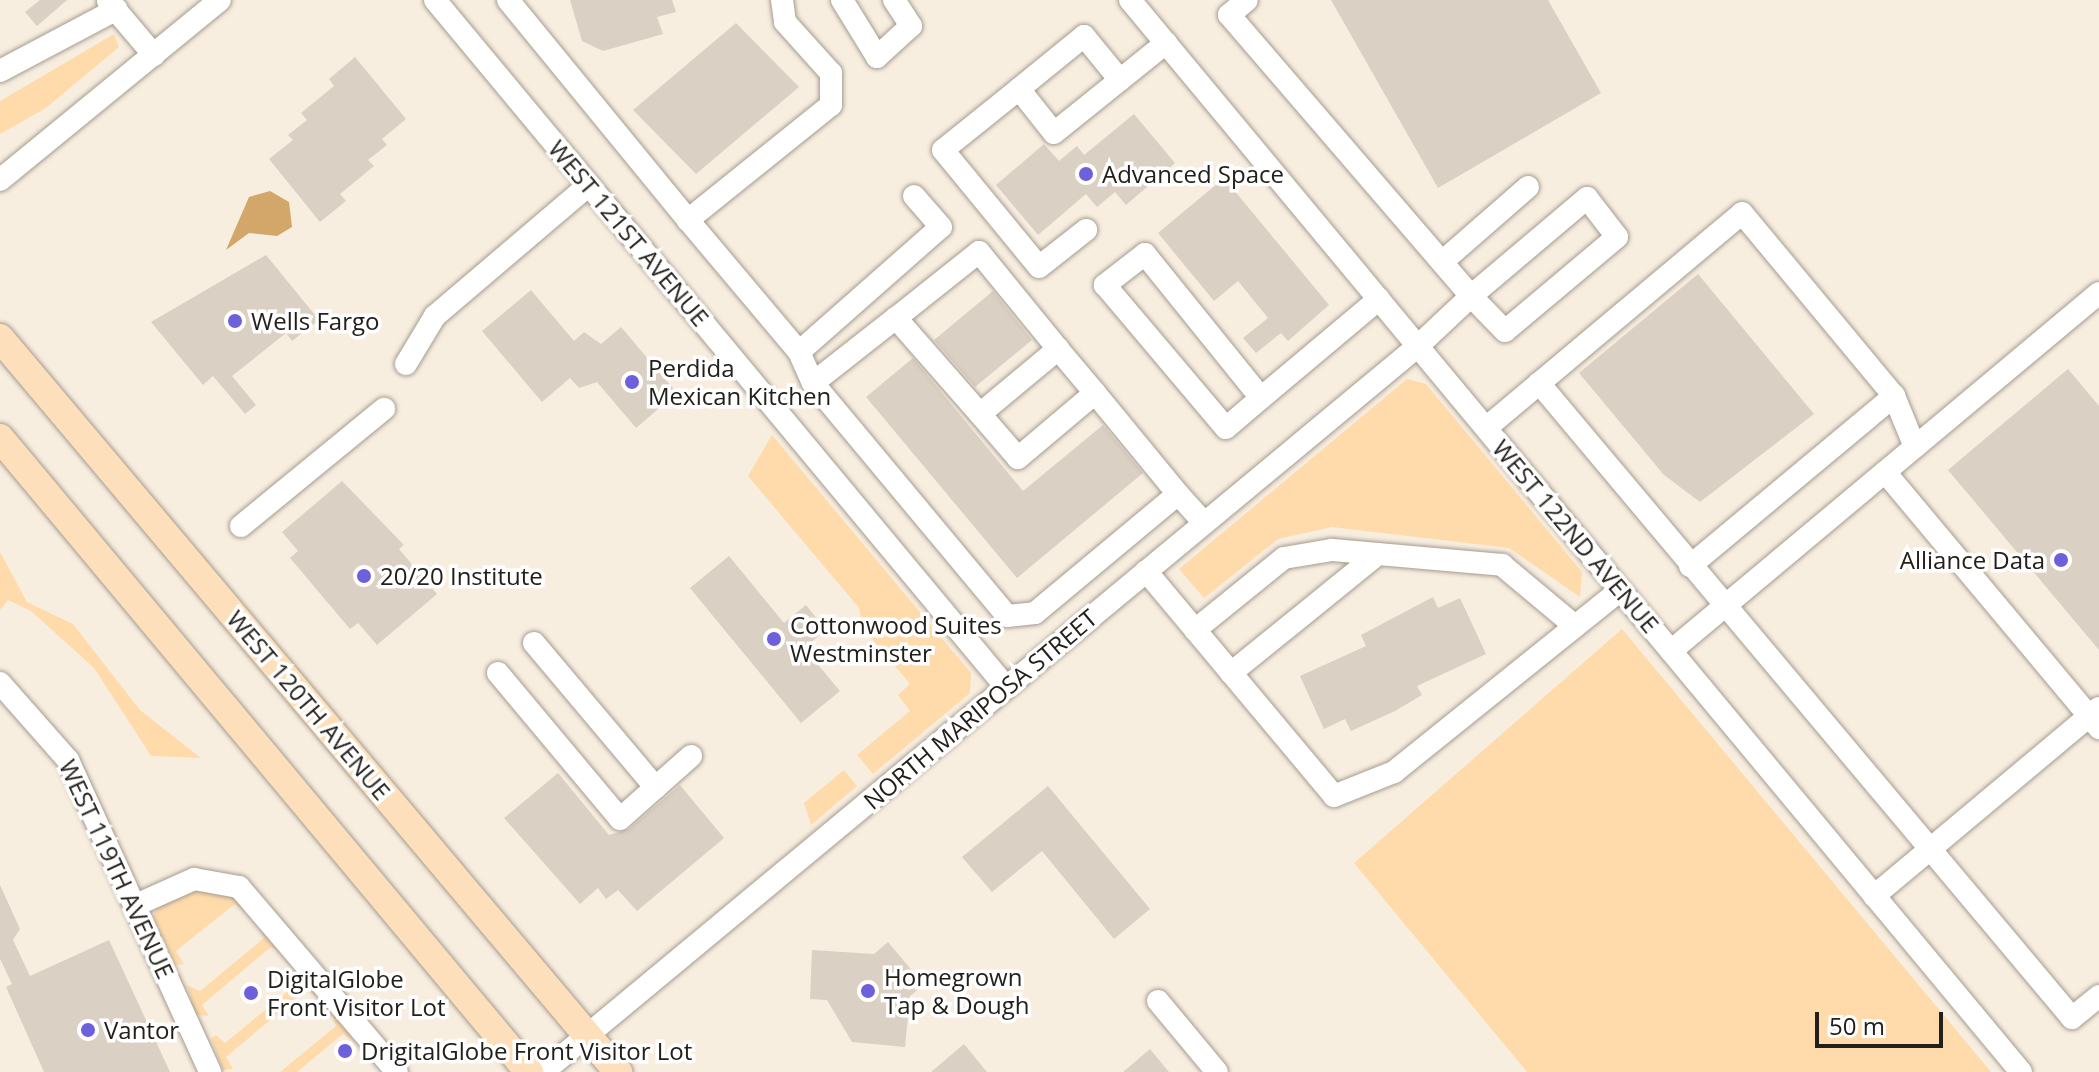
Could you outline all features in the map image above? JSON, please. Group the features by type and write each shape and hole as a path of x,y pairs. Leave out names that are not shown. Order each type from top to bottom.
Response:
{"main road":[{"name":"WEST 120TH AVENUE","path":"0,338 618,1072"},
{"path":"0,438 529,1072"}],"street":[{"path":"0,180 220,0"},
{"name":"WEST 121ST AVENUE","path":"435,0 1006,687"},
{"path":"508,0 799,352 813,383 1007,616 1035,613 1178,494"},
{"path":"688,220 831,105 831,73 785,22 782,0"},
{"path":"842,0 877,57 911,26 894,0"},
{"name":"WEST 122ND AVENUE","path":"1131,0 2021,1072"},
{"path":"1247,0 1229,15 1471,296 1505,331 1617,237 1587,198 1471,296"},
{"path":"0,71 112,4 154,55"},
{"path":"1086,230 1039,267 943,150 1084,36 1120,80"},
{"path":"1019,89 1054,133 1166,43"},
{"path":"406,364 435,316 589,185"},
{"path":"1442,262 1528,187"},
{"path":"799,352 941,227 914,196"},
{"path":"1486,428 1742,213 1894,396 1915,447"},
{"path":"813,383 979,252 1204,523"},
{"path":"1261,398 1145,254 1105,285 1226,428 1379,299"},
{"path":"1671,651 2099,293"},
{"name":"NORTH MARIPOSA STREET","path":"543,1072 1418,346 1471,296"},
{"path":"896,318 1018,458 1095,393"},
{"path":"980,414 1058,349"},
{"path":"1539,383 1928,851 2072,1018 2099,996"},
{"path":"1690,566 1894,396"},
{"path":"241,526 384,409"},
{"path":"1874,896 2096,718 1885,472"},
{"path":"1195,630 1284,558 1332,550 1502,565 1575,626"},
{"path":"1231,673 1378,554"},
{"path":"1146,571 1334,796 1394,772 1620,590"},
{"path":"534,643 656,788"},
{"path":"498,673 620,819 691,756"},
{"name":"WEST 119TH AVENUE","path":"0,683 68,760 210,1072"},
{"path":"136,905 194,879 239,887 397,1072"},
{"path":"1158,1001 1217,1072"}],"shaded area":[{"path":"114,34 119,47 46,108 0,134 0,101"},
{"path":"270,191 289,202 292,227 277,236 249,233 226,250 249,197"},
{"path":"1407,379 1426,384 1582,572 1580,597 1509,548 1332,527 1278,539 1204,598 1179,569"},
{"path":"772,435 971,673 970,693 873,774 857,755 910,711 898,695 910,684 862,627 859,608 748,476"},
{"path":"0,552 27,602 73,624 140,710 201,758 151,756 94,668 31,611 8,600 0,610"},
{"path":"1622,629 1991,1072 1527,1072 1354,863"},
{"path":"844,770 857,786 811,825 804,803"},
{"path":"191,888 233,892 247,913 235,904 176,951 184,964 175,965 153,917 159,903"},
{"path":"260,924 284,954 271,947 202,1005 209,1016 195,1015 187,985 200,991 264,938"},
{"path":"296,968 320,998 306,990 226,1057 233,1069 223,1070 211,1039 216,1035 225,1043 299,982"},
{"path":"331,1012 355,1042 343,1034 297,1072 280,1072 336,1026"}],"building":[{"path":"40,0 67,0 37,26 25,12"},
{"path":"570,0 672,0 676,12 657,17 663,34 603,51 582,41"},
{"path":"1331,0 1548,0 1601,93 1438,188"},
{"path":"736,23 799,87 696,174 633,110"},
{"path":"355,57 406,119 382,139 387,145 368,160 374,166 340,194 346,201 320,222 269,159 293,140 288,135 307,120 301,113 334,86 329,79"},
{"name":"Advanced Space","path":"1134,114 1175,163 1126,205 1115,192 1097,207 1086,194 1038,235 996,185 1044,144 1059,161 1077,146 1084,155"},
{"path":"1224,178 1329,305 1288,341 1281,333 1256,353 1243,338 1268,318 1238,281 1214,301 1158,233"},
{"name":"Wells Fargo","path":"266,255 319,320 292,341 286,333 232,376 256,405 245,414 213,376 203,385 151,322"},
{"path":"1698,274 1814,414 1700,502 1664,475 1579,373"},
{"path":"531,290 574,341 584,332 601,344 621,327 677,393 636,428 597,382 579,388 570,378 542,402 482,331"},
{"path":"993,291 1032,340 975,387 934,340"},
{"path":"913,358 1023,491 1103,425 1143,473 1017,578 866,397"},
{"name":"Alliance Data","path":"2068,369 2099,406 2099,650 1948,470"},
{"name":"20/20 Institute","path":"342,481 404,545 399,549 437,594 377,645 358,623 350,629 290,558 298,551 282,532"},
{"name":"Cottonwood Suites Westminster","path":"729,556 784,623 806,605 826,630 804,648 840,691 801,723 690,588"},
{"path":"1433,597 1438,608 1460,598 1486,654 1417,686 1422,695 1395,711 1351,731 1345,719 1324,729 1300,676 1366,646 1361,635"},
{"path":"558,773 609,835 629,829 680,785 724,838 637,911 618,890 606,899 598,888 580,904 504,818"},
{"path":"1048,786 1150,909 1114,939 1042,851 992,892 962,857"},
{"name":"Vantor","path":"0,885 20,929 13,940 30,976 109,940 170,1072 44,1072 6,987 12,984 0,959"},
{"path":"888,942 924,985 910,996 905,1047 852,1042 827,1000 810,999 812,950 874,954"},
{"path":"964,1044 987,1072 931,1072"},
{"path":"1150,1049 1169,1072 1123,1072"}],"place":[{"name":"Advanced Space","path":"1086,174"},
{"name":"Wells Fargo","path":"235,321"},
{"name":"Perdida Mexican Kitchen","path":"632,382"},
{"name":"Alliance Data","path":"2061,560"},
{"name":"20/20 Institute","path":"364,576"},
{"name":"Cottonwood Suites Westminster","path":"774,639"},
{"name":"Homegrown Tap & Dough","path":"868,991"},
{"name":"DigitalGlobe Front Visitor Lot","path":"251,993"},
{"name":"Vantor","path":"88,1030"},
{"name":"DrigitalGlobe Front Visitor Lot","path":"345,1051"}]}
